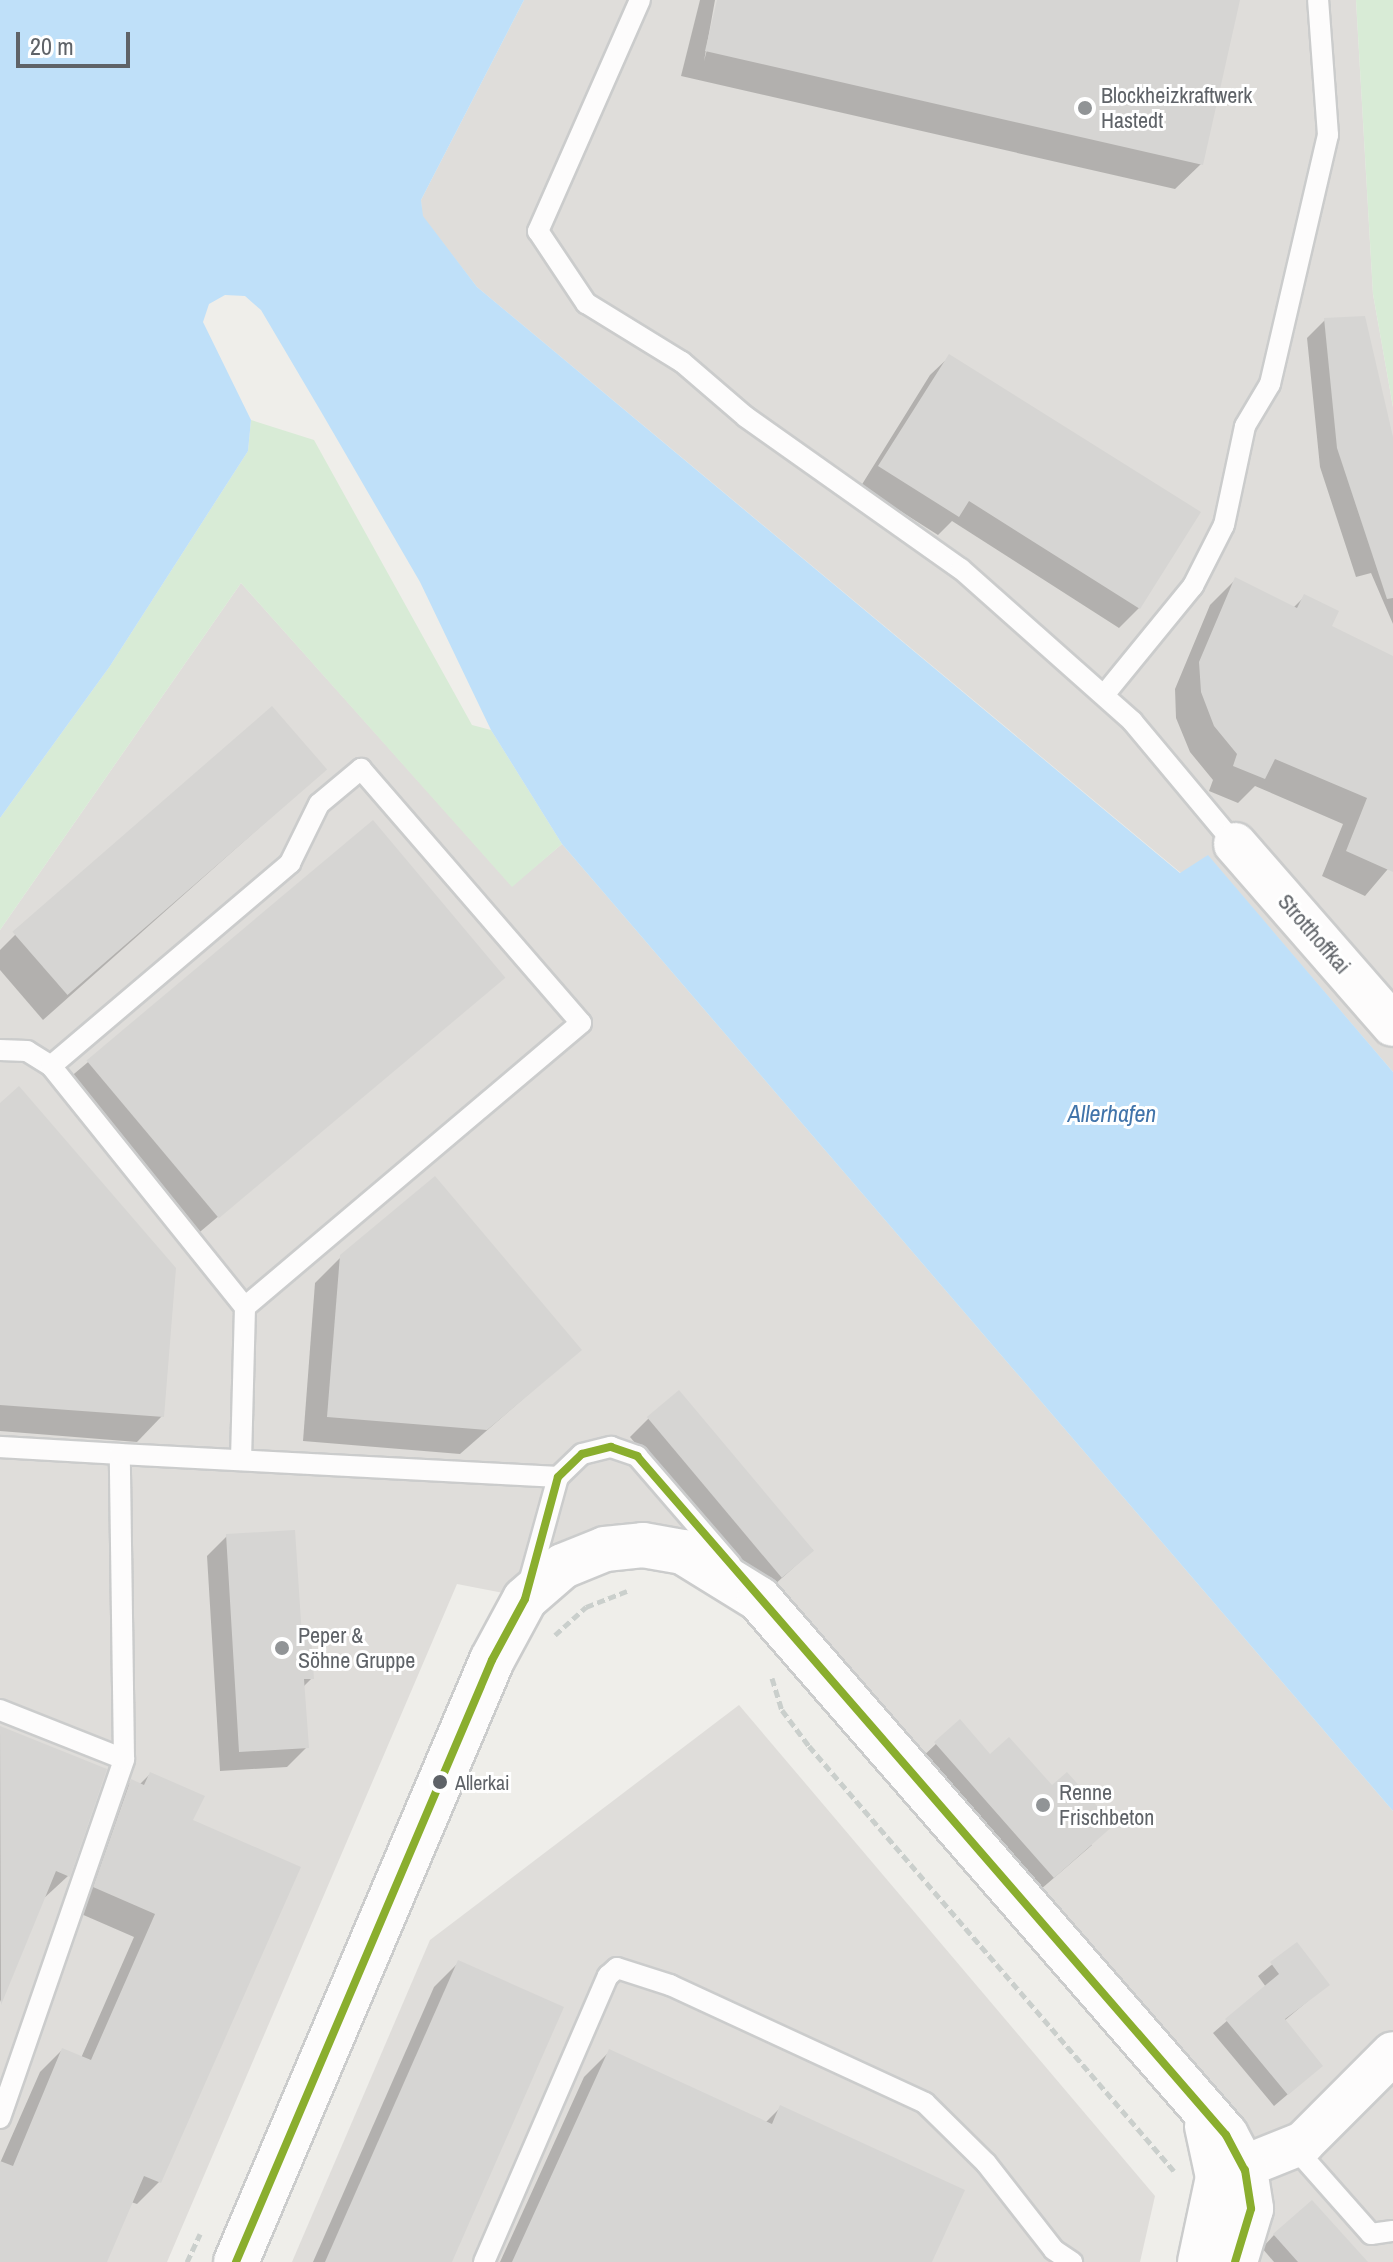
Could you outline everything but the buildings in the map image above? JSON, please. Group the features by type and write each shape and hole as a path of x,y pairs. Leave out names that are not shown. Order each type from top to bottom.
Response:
{"street":[{"name":"Strotthoffkai","path":"1235,844 1393,1025"},
{"path":"236,2262 492,1660 525,1599 563,1566 605,1549 643,1545 683,1552 759,1599 1203,2108 1215,2175 1200,2262"},
{"path":"1215,2175 1294,2147 1393,2053"},
{"path":"1215,2175 1251,2209 1235,2262"}],"lane":[{"path":"640,0 538,231 586,303 682,362 746,417 961,569 1104,695 1235,844"},
{"path":"1104,695 1193,586 1224,525 1245,426 1270,384 1311,225 1328,135 1318,0"},
{"path":"51,1066 290,863 319,804 361,769 581,1023 245,1307"},
{"path":"0,1050 27,1051 51,1066 245,1307 241,1460"},
{"path":"0,1447 558,1477"},
{"path":"525,1599 558,1477 582,1454 611,1447 637,1456 759,1599"},
{"path":"0,2118 124,1759 120,1454"},
{"path":"0,1710 124,1759"},
{"path":"484,2262 608,1976 617,1968 670,1985 925,2103 986,2163 1054,2250 1072,2262"},
{"path":"1294,2147 1371,2234 1393,2231"}],"path":[{"path":"551,1642 586,1607 634,1590"},
{"path":"769,1665 782,1710 809,1746 1215,2175"},
{"path":"187,2262 206,2219"}],"shaded area":[{"path":"524,0 1356,0 1373,294 1393,407 1393,1072 1208,856 1181,873 477,287 422,216 421,200"},
{"path":"241,583 512,886 562,844 1393,1811 1393,2262 1218,2262 1242,2181 762,1595 672,1540 514,1595 457,1584 167,2262 0,2262 0,930"},
{"path":"739,1705 1155,2196 1140,2262 292,2262 430,1940"}],"green space":[{"path":"1356,0 1393,0 1393,407 1373,294"},
{"path":"251,420 314,440 472,725 491,730 562,844 512,887 241,583 0,930 0,818 110,666 248,451"}],"water":[{"name":"Allerhafen","path":"0,0 524,0 421,200 423,216 477,287 1180,873 1208,855 1393,1072 1393,1811 562,844 491,730 420,582 261,310 245,296 225,295 209,304 203,322 251,420 248,451 110,666 0,818"}],"transit line":[{"path":"236,2262 492,1660 525,1599 558,1477 582,1454 611,1447 637,1456 1226,2135 1245,2170 1251,2209 1235,2262"}],"place":[{"name":"Blockheizkraftwerk Hastedt","path":"1085,108"},
{"name":"Peper & Söhne Gruppe","path":"282,1648"},
{"name":"Allerkai","path":"440,1782"},
{"name":"Renne Frischbeton","path":"1043,1805"}]}
